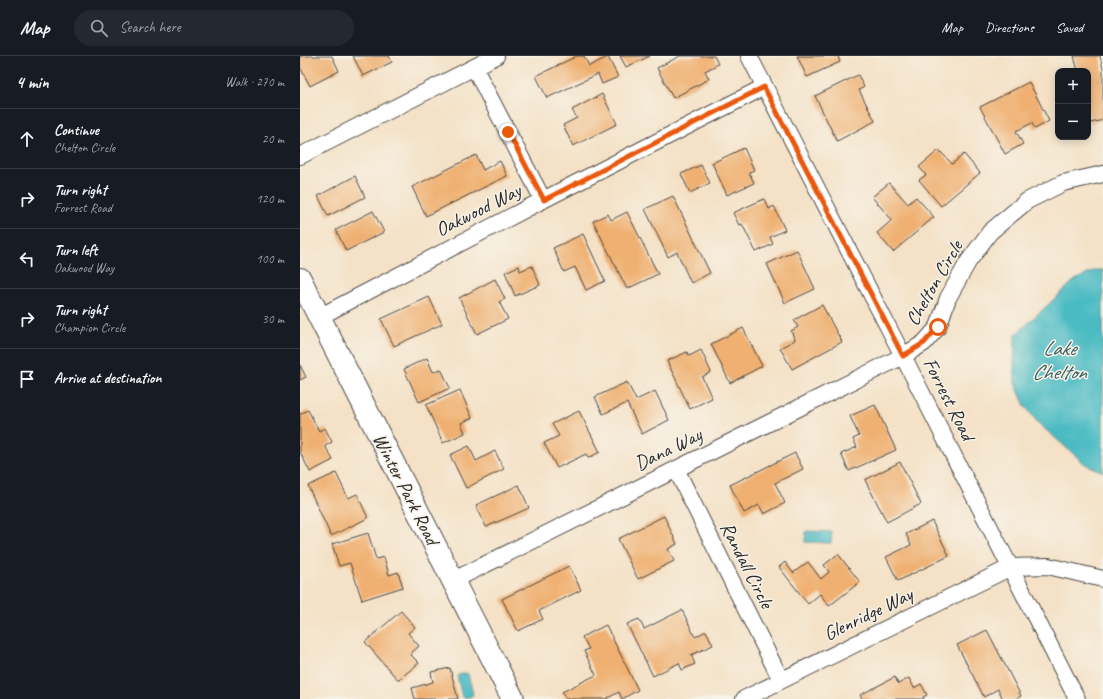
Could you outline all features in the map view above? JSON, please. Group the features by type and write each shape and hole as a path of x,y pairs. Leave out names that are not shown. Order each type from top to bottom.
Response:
{"street":[{"path":"300,156 496,56"},
{"name":"Forrest Road","path":"749,56 1077,699"},
{"path":"474,67 544,200"},
{"name":"Oakwood Way","path":"319,317 764,87"},
{"name":"Chelton Circle","path":"903,356 924,343 938,327 948,298 968,262 990,232 1027,201 1063,183 1103,174"},
{"name":"Winter Park Road","path":"300,279 513,699"},
{"name":"Dana Way","path":"452,581 903,356"},
{"name":"Randall Circle","path":"676,469 781,680"},
{"path":"1011,567 1048,566 1103,579"},
{"name":"Glenridge Way","path":"744,699 1011,567"}],"water":[{"name":"Lake Chelton","path":"1096,270 1103,270 1103,472 1085,464 1038,423 1025,406 1015,383 1014,365 1015,335 1075,280"},
{"path":"806,531 832,532 831,543 805,542"},
{"path":"466,673 468,674 473,693 472,696 464,698 462,697 457,676"}],"building":[{"path":"300,56 332,56 339,71 310,86 300,67"},
{"path":"353,56 389,56 392,62 363,76"},
{"path":"577,56 584,56 589,66 608,57 618,77 602,84 598,74 547,98 536,76"},
{"path":"620,56 650,56 626,67"},
{"path":"680,56 714,56 718,64 705,71 709,79 673,98 657,68"},
{"path":"797,56 838,56 840,62 807,77"},
{"path":"1074,56 1100,56 1103,69 1103,120 1091,123 1091,68 1077,68"},
{"path":"858,75 864,87 859,90 875,121 837,141 815,96"},
{"path":"1029,82 1049,121 1035,129 1032,123 1016,131 1023,144 1005,154 980,107"},
{"path":"602,94 617,124 573,146 563,125 577,118 572,110"},
{"path":"744,148 754,170 749,172 754,183 727,195 712,163"},
{"path":"939,150 952,164 964,154 980,173 941,206 919,180 926,175 919,167"},
{"path":"476,155 483,170 500,161 507,176 426,216 412,187"},
{"path":"701,165 710,183 690,193 681,174"},
{"path":"355,176 365,197 328,216 318,196"},
{"path":"889,183 908,204 916,197 934,217 893,252 877,233 892,220 872,197"},
{"path":"673,196 710,273 691,283 677,252 668,257 645,209"},
{"path":"764,199 769,209 774,206 785,230 770,237 773,244 756,252 742,224 739,225 733,213"},
{"path":"373,211 384,232 346,251 336,230"},
{"path":"627,212 658,274 627,289 593,221 608,214 611,220"},
{"path":"583,234 605,281 586,290 575,267 564,272 553,248"},
{"path":"797,250 815,289 785,303 767,264"},
{"path":"519,266 520,271 532,266 540,285 515,296 505,272"},
{"path":"495,279 505,299 499,302 508,319 477,334 459,298"},
{"path":"429,297 442,324 394,346 381,319"},
{"path":"822,305 842,342 792,369 780,348 795,340 791,331 798,327 794,320"},
{"path":"743,328 762,366 730,383 711,344"},
{"path":"701,350 711,372 702,377 712,398 690,409 667,361 687,352 689,356"},
{"path":"427,358 433,372 441,369 450,388 419,402 404,369"},
{"path":"300,365 306,377 300,380"},
{"path":"627,382 636,400 655,391 669,420 642,434 627,403 603,414 595,397"},
{"path":"460,390 472,418 461,423 465,433 443,443 426,405"},
{"path":"875,405 896,450 849,471 841,454 857,447 853,439 859,436 850,416"},
{"path":"308,410 319,431 325,428 332,442 325,446 333,460 310,472 300,452 300,414"},
{"path":"579,411 600,452 588,458 586,454 557,468 544,443 559,436 552,424"},
{"path":"469,446 476,461 495,451 504,469 466,488 450,455"},
{"path":"795,453 803,469 775,483 785,503 764,514 759,505 744,513 730,485"},
{"path":"900,462 921,504 887,522 865,480"},
{"path":"336,473 348,498 357,494 368,518 331,536 308,486"},
{"path":"519,485 529,508 486,527 476,505"},
{"path":"664,516 677,544 668,549 674,561 638,579 618,539"},
{"path":"932,521 949,556 898,581 886,557 911,545 906,534"},
{"path":"368,533 376,559 384,557 389,575 398,572 403,587 362,600 350,563 339,566 332,544"},
{"path":"838,554 860,582 829,606 820,594 808,604 779,567 785,562 793,573 808,562 821,579 829,572 824,565"},
{"path":"569,566 581,590 539,611 543,619 518,631 502,599"},
{"path":"682,610 695,637 706,631 713,645 691,655 695,664 682,670 679,663 653,676 627,624 639,619 644,629"},
{"path":"401,611 415,627 408,633 419,646 410,654 419,663 398,680 365,642"},
{"path":"606,625 638,690 622,699 619,692 606,699 566,699 562,692 596,675 584,651 589,649 582,637"},
{"path":"987,630 1021,696 1016,699 1003,699 998,689 984,697 957,645"},
{"path":"450,668 458,699 415,699 412,688 433,682 431,672"},
{"path":"895,677 898,684 909,678 914,688 921,684 927,695 923,697 924,699 862,699 860,695"}],"route":[{"path":"508,132 544,200 764,87 903,356 924,343 938,327"}]}
